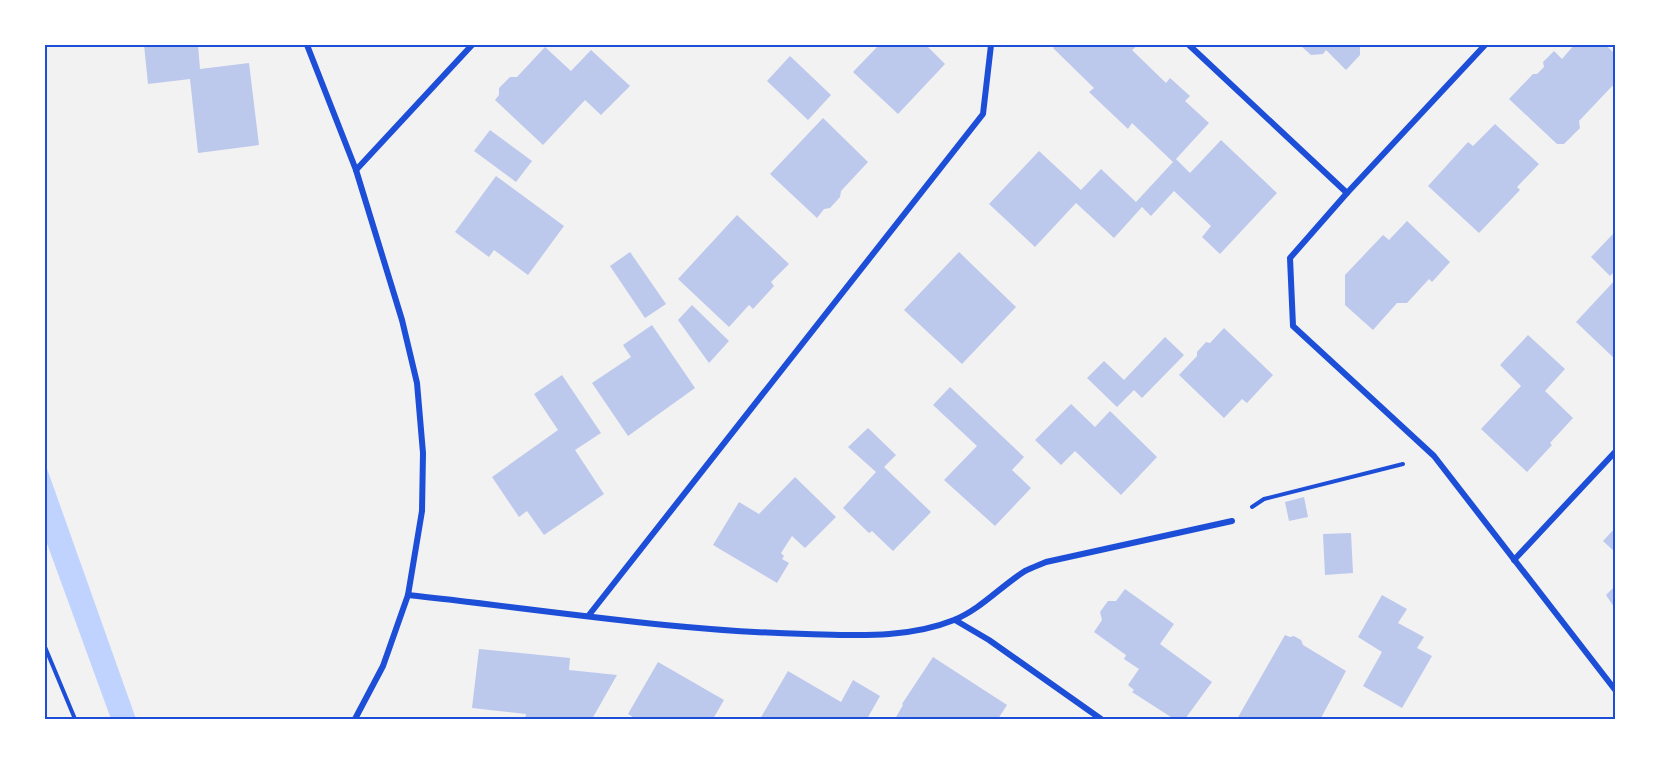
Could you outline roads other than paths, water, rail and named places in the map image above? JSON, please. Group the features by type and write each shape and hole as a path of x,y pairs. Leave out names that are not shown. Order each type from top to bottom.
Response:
{"street":[{"path":"307,45 356,170 402,320 417,383 423,453 422,511 408,595 382,666 355,719"},
{"path":"356,170 472,45"},
{"path":"589,615 983,114 991,45"},
{"path":"1189,45 1347,193"},
{"path":"1485,45 1347,193 1290,258 1293,326 1434,456 1616,691"},
{"path":"1514,560 1616,451"},
{"path":"408,595 766,633 878,636 921,629 955,620 1026,571 1046,562 1232,521"},
{"path":"955,620 989,640 1101,719"}],"water":[{"path":"45,463 136,719 111,719 45,538"}]}
